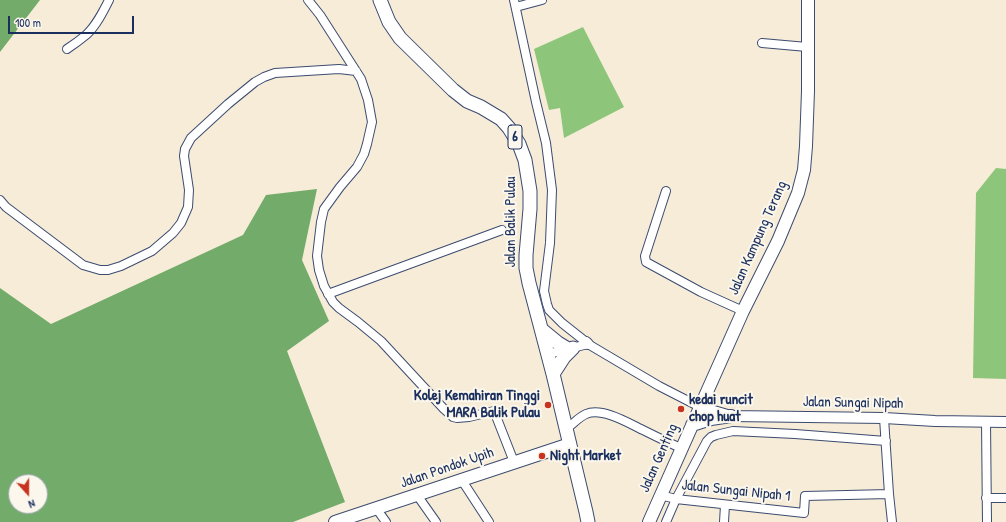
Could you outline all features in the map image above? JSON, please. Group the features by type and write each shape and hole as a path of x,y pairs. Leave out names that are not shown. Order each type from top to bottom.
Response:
{"main road":[{"name":"Jalan Balik Pulau","path":"380,0 389,22 400,38 453,90 467,101 501,119 509,128 519,144 525,160 530,191 526,268 588,522"},
{"name":"Jalan Kampung Terang","path":"700,407 743,311 778,241 798,193 804,170 806,146 808,91 808,0"},
{"path":"541,329 558,343 571,349 553,374"},
{"name":"Jalan Genting","path":"649,522 700,407"},
{"path":"692,425 711,419 731,416"},
{"name":"Jalan Pondok Upih","path":"335,522 570,444"}],"street":[{"path":"67,49 91,30 104,11 109,0"},
{"path":"308,0 361,79 372,122 367,144 357,168 337,191 324,210 317,256 319,270 324,286 333,302 381,341 453,417 463,418 494,411 514,462"},
{"path":"542,0 515,3 546,144 552,190 550,243 544,291 546,304 562,323 587,343 659,386 700,407"},
{"path":"762,43 807,47"},
{"path":"0,200 6,207 83,265 100,270 108,270 121,266 152,251 173,233 181,223 188,208 189,190 184,156 185,149 191,138 228,104 255,82 274,73 339,69 356,71"},
{"path":"666,191 645,256 646,262 701,292 743,311"},
{"path":"328,294 502,230"},
{"path":"548,354 571,349 587,343"},
{"name":"Jalan Sungai Nipah","path":"700,407 731,416 884,418 1006,422"},
{"path":"566,429 580,417 593,412 601,413 616,417 681,448"},
{"path":"884,418 892,522"},
{"path":"986,421 987,522"},
{"path":"666,522 676,499 707,441 711,437 720,433 733,431 802,434 886,441"},
{"path":"461,479 488,522"},
{"name":"Jalan Sungai Nipah 1","path":"660,495 676,499 804,513 805,496 889,494"},
{"path":"417,495 436,522"},
{"path":"986,498 1006,498"},
{"path":"724,522 725,505"},
{"path":"376,508 386,522"}],"green space":[{"path":"0,0 40,0 0,52"},
{"path":"583,27 624,107 564,138 560,108 549,110 534,49"},
{"path":"996,168 1006,169 1006,379 973,378 976,193"},
{"path":"317,189 302,260 329,321 287,351 345,502 293,522 0,522 0,288 51,324 243,235 266,195"}],"place":[{"name":"Kolej Kemahiran Tinggi MARA Balik Pulau","path":"548,405"},
{"name":"kedai runcit chop huat","path":"681,409"},
{"name":"Night Market","path":"542,456"}]}
